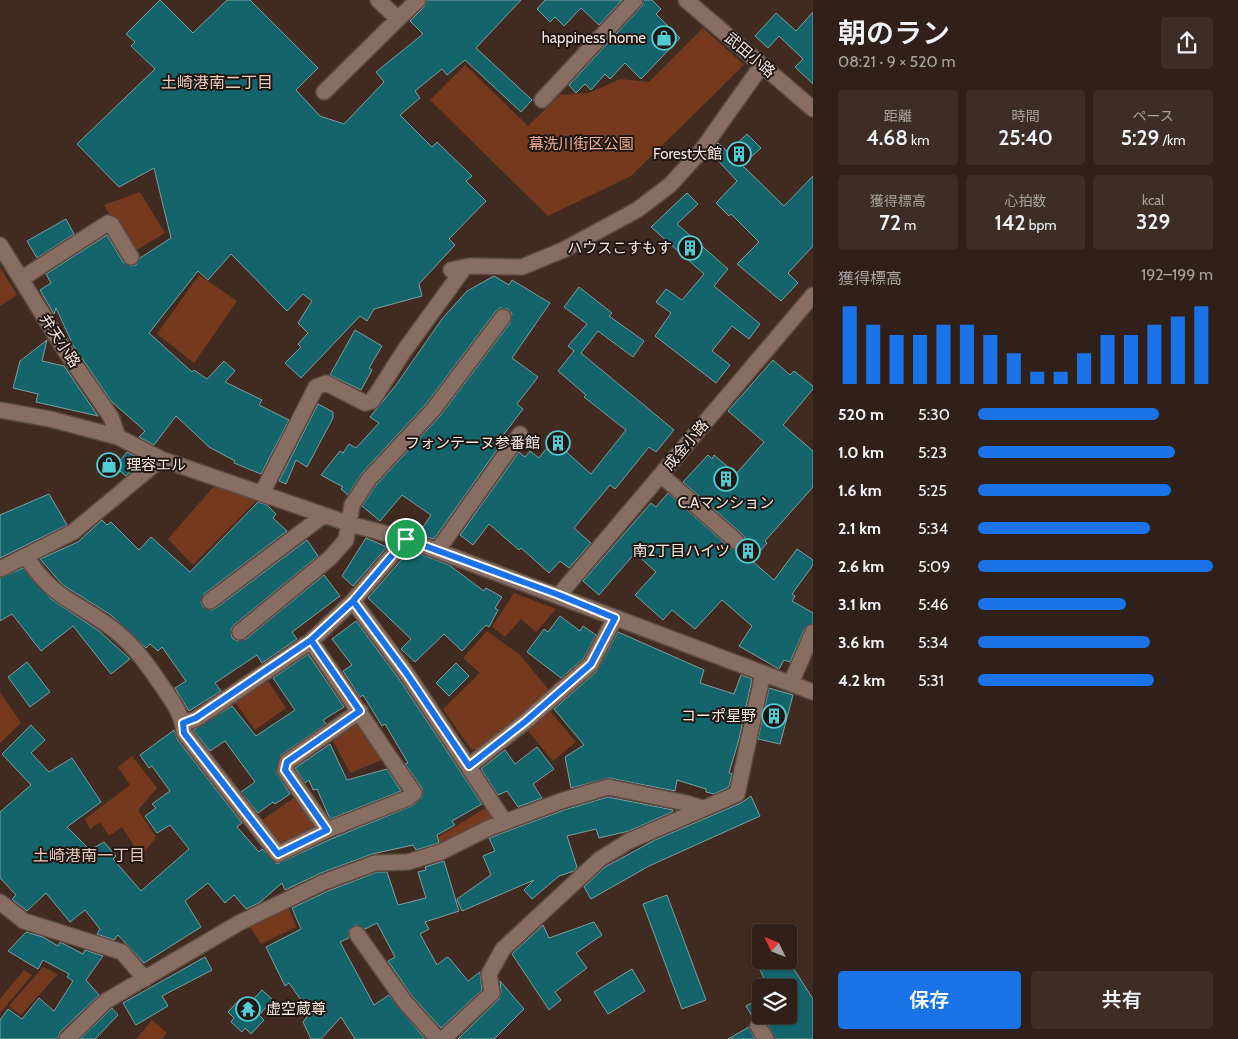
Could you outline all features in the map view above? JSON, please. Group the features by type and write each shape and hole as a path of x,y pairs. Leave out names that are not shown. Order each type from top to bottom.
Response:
{"street":[{"path":"378,0 398,19"},
{"path":"324,92 418,0"},
{"path":"542,100 635,0"},
{"name":"武田小路","path":"686,0 813,109"},
{"path":"262,493 316,387 326,383 365,403 372,401 458,269 522,267 562,250 637,210 670,184 701,151 762,65"},
{"path":"21,279 108,223 112,225 131,257"},
{"name":"弁天小路","path":"0,245 66,352 111,418 118,437"},
{"name":"成金小路","path":"559,595 813,295"},
{"path":"240,632 330,558 346,540 352,505 369,479 433,410 503,317"},
{"path":"0,410 50,419 118,437 161,459 350,524 406,539 813,692"},
{"path":"437,551 520,434"},
{"path":"0,569 72,532 161,459"},
{"path":"661,475 736,541"},
{"path":"210,601 324,515"},
{"path":"183,723 196,718 311,640 353,601 406,539"},
{"path":"26,556 37,575 55,592 118,633 136,650 179,710 184,733 278,854 327,830 408,798 414,793 311,640"},
{"path":"353,601 407,674 505,822"},
{"path":"469,766 526,721 591,664 615,618"},
{"path":"791,683 813,632"},
{"path":"443,1039 492,993 489,974 503,949 600,859 629,841 737,794 763,673"},
{"path":"327,830 285,770 287,762 360,711"},
{"path":"67,1039 106,1001 239,923 324,882 375,862 408,862 441,852 505,822 561,800 608,787 702,808"},
{"path":"0,902 24,921 122,952 145,979"},
{"path":"357,934 405,1002 438,1039"}],"green space":[{"name":"幕洗川街区公園","path":"703,28 744,65 631,176 548,216 430,100 465,65 528,126 560,95 589,93 620,79 649,82"},
{"path":"140,192 165,233 133,252 104,205"},
{"path":"0,267 17,295 0,306"},
{"path":"199,275 237,301 194,363 157,334"},
{"path":"215,485 253,499 255,502 193,565 168,539"},
{"path":"514,593 556,609 536,632 521,619 505,637 492,627"},
{"path":"487,631 520,655 549,690 524,716 476,750 471,749 443,709 480,673 463,658"},
{"path":"268,681 286,708 255,730 235,702"},
{"path":"0,692 21,723 0,743"},
{"path":"549,710 576,742 553,761 528,731"},
{"path":"360,721 382,760 350,773 333,741"},
{"path":"132,756 157,788 138,810 156,837 143,854 138,852 122,827 109,836 100,822 90,829 85,819 130,785 118,767"},
{"path":"295,797 318,827 278,844 262,820"},
{"path":"487,807 493,818 433,849 430,842"},
{"path":"289,908 296,927 261,944 249,925"},
{"path":"43,967 58,974 21,1015 9,1006"},
{"path":"24,970 32,975 0,1013 0,999"},
{"path":"152,1020 167,1033 162,1039 136,1039"}],"building":[{"path":"160,0 193,33 227,0 250,0 318,68 296,90 320,116 344,124 384,82 376,72 423,34 410,21 424,7 427,0 521,0 476,48 532,100 521,112 465,60 447,75 442,69 415,91 420,98 400,115 432,147 437,142 472,176 466,181 486,201 449,239 455,245 419,284 422,296 374,309 367,321 360,316 301,378 285,363 301,347 298,344 308,333 298,323 312,301 303,294 287,311 231,254 208,280 198,271 149,333 192,372 194,370 207,379 224,361 235,371 225,382 262,400 259,405 289,420 261,474 234,463 235,461 209,447 176,416 154,445 139,437 145,431 111,401 73,345 56,308 54,314 40,290 51,283 46,274 107,235 123,262 131,266 136,265 140,258 171,238 154,168 119,187 77,144 155,69 131,46 135,42 126,34"},
{"path":"545,0 622,0 599,25 581,8 564,26 555,17 550,22 537,9"},
{"path":"644,0 652,0 661,9 656,14 680,38 641,79 625,63 610,79 605,74 591,90 585,84 576,93 569,85 642,6"},
{"path":"813,12 813,84 795,67 803,59 779,36 768,48 755,36 776,13 796,31"},
{"path":"747,134 761,148 742,165 784,206 813,176 813,246 788,273 798,283 781,301 737,264 759,242 731,214 729,216 716,203 737,181 711,153 718,143 728,152"},
{"path":"687,193 698,204 677,224 728,269 714,286 760,324 749,339 732,326 712,351 730,365 716,383 655,336 671,313 656,302 666,289 682,300 704,274 651,227"},
{"path":"66,219 74,234 37,258 27,241"},
{"path":"494,276 509,285 512,280 550,303 512,358 538,377 517,404 523,409 501,438 504,440 434,539 423,536 425,533 421,530 431,515 402,495 380,521 362,506 376,485 440,416 510,323 512,314 508,309 500,308 496,311 426,404 362,473 348,495 341,489 343,487 321,475 340,451 343,453 349,444 356,448 379,423 370,417 396,385 442,319 467,291"},
{"path":"579,287 612,313 609,316 644,341 633,357 598,331 581,353 674,430 656,452 649,447 615,489 610,485 574,528 591,543 569,568 560,561 549,573 521,548 519,550 489,524 473,545 460,535 519,452 525,457 530,451 539,458 553,440 591,474 626,430 584,397 586,395 558,371 574,351 568,346 587,324 564,307"},
{"path":"355,330 382,346 369,368 372,370 361,390 330,375"},
{"path":"47,340 42,361 64,366 98,416 36,402 38,394 13,388 20,361"},
{"path":"773,360 790,375 794,371 813,386 813,389 783,425 813,451 813,487 765,541 767,543 752,561 774,580 797,549 813,560 813,565 792,594 795,596 792,601 813,613 813,623 805,628 790,662 784,660 779,669 739,646 752,626 722,600 695,629 672,610 663,620 635,595 656,572 635,553 599,595 583,581 651,503 656,507 668,493 730,548 739,550 743,547 745,538 742,534 683,482 708,455 712,459 714,455 736,474 764,442 728,411"},
{"path":"318,404 333,412 333,418 307,467 296,460 286,484 279,481"},
{"path":"127,452 143,460 126,476 115,467"},
{"path":"49,494 67,525 0,558 0,515"},
{"path":"258,502 267,505 276,514 273,518 287,531 204,594 201,602 203,607 211,610 216,608 307,540 318,556 234,625 231,629 232,638 237,641 246,639 324,575 340,596 292,632 297,639 262,663 257,655 215,683 221,691 189,711 175,688 186,681 162,647 158,651 150,644 146,648 111,615 63,585 40,559 78,542 102,520 107,525 111,522 139,550 151,537 190,572"},
{"path":"366,538 387,547 353,586 342,576"},
{"path":"410,550 449,565 484,591 486,588 502,597 495,608 498,610 489,627 486,625 462,651 444,634 415,662 401,649 411,639 368,598"},
{"path":"23,568 51,599 99,631 130,659 111,674 73,626 41,651 12,614 0,621 0,578"},
{"path":"560,616 580,631 583,626 596,635 584,658 561,678 527,652 544,629 548,632"},
{"path":"356,621 399,679 482,804 452,821 455,825 437,835 439,843 416,850 413,845 372,854 321,873 285,890 282,883 259,903 246,909 234,895 225,903 208,883 185,901 201,927 144,963 118,935 114,940 97,934 100,929 85,910 70,922 46,893 27,911 12,899 16,895 0,878 0,812 31,785 2,754 31,725 45,740 31,753 49,772 72,758 101,802 67,827 90,850 104,842 116,856 113,859 141,891 189,849 170,825 157,833 145,816 156,808 152,804 170,791 152,766 149,768 140,755 174,730 177,739 242,823 237,827 259,852 262,849 277,864 331,839 414,805 422,797 422,788 405,764 408,763 385,724 382,726 363,695 360,697 343,671 352,665 332,639"},
{"path":"618,632 704,670 700,683 734,694 741,675 752,679 739,739 729,773 732,774 729,787 714,794 706,792 706,789 677,780 675,791 609,778 571,788 565,757 584,745 554,709 597,671"},
{"path":"308,654 344,707 323,720 326,724 281,755 276,772 290,794 275,804 273,802 258,813 241,792 255,782 225,741 210,751 193,730 232,706 256,736 295,710 273,678"},
{"path":"27,662 50,692 30,707 8,677"},
{"path":"456,663 469,676 449,696 436,683"},
{"name":"コーポ星野","path":"769,688 793,695 780,744 758,739"},
{"path":"330,744 347,780 387,769 401,791 330,819 317,789 313,790 309,780 305,783 295,768"},
{"path":"537,747 554,769 533,784 542,798 518,807 507,791 498,795 481,769 505,750 515,764"},
{"path":"751,796 760,816 649,866 591,899 584,887 605,867 655,840 741,803"},
{"path":"608,797 673,810 629,831 599,838 596,829 567,836 577,867 574,871 559,876 532,899 524,890 534,880 462,911 457,899 491,875 483,856 495,851 489,838 564,810"},
{"path":"444,861 459,911 425,922 429,929 420,934 437,965 447,957 468,981 480,972 482,990 441,1028 412,996 388,961 395,957 377,923 365,929 356,925 349,930 349,938 340,942 374,1005 389,995 425,1039 355,1039 341,1017 321,1039 311,1039 303,1022 310,1013 289,983 285,986 266,947 301,929 292,908 328,891 377,872 387,872 398,905 426,898 418,872 426,870 425,867"},
{"path":"667,895 706,1000 682,1009 643,904"},
{"path":"594,922 602,935 576,953 587,968 555,992 561,1000 549,1010 512,954 543,925 549,938"},
{"path":"26,932 43,937 58,946 60,942 83,954 85,950 103,956 86,980 99,995 60,1032 58,1039 0,1039 0,1020 8,1009 22,1019 39,998 54,1011 73,981 67,977 69,974 43,960 38,969 8,951"},
{"path":"205,957 212,970 162,996 168,1006 136,1025 123,1003"},
{"path":"632,969 645,991 608,1014 594,992"},
{"path":"760,969 794,969 813,999 813,1039 775,1039 768,1024 797,1024 797,979 764,979"},
{"path":"500,981 524,1009 494,1039 458,1039 499,999 501,992"},
{"name":"虚空蔵尊","path":"262,990 273,1000 259,1015 264,1020 251,1034 245,1028 242,1032 231,1022 234,1018 228,1012 240,999 247,1006"},
{"path":"752,1003 752,1016 746,1006"},
{"path":"112,1008 118,1015 95,1039 80,1039"},
{"path":"749,1027 755,1039 728,1039"}],"place":[{"name":"happiness home","path":"664,38"},
{"name":"Forest大館","path":"739,154"},
{"name":"ハウスこすもす","path":"690,248"},
{"name":"フォンテーヌ参番館","path":"558,443"},
{"name":"理容エル","path":"109,465"},
{"name":"C.Aマンション","path":"726,479"},
{"name":"南2丁目ハイツ","path":"748,551"},
{"name":"コーポ星野","path":"774,716"},
{"name":"虚空蔵尊","path":"248,1009"}],"district":[{"name":"土崎港南二丁目","path":"217,82"},
{"name":"土崎港南一丁目","path":"89,855"}],"route":[{"path":"406,539 353,601 311,640 360,711 287,762 285,770 327,830 278,854 184,733 183,723 196,718 287,658 311,640 353,601 407,674 469,766 526,721 591,664 615,618 559,595 406,539"}]}
